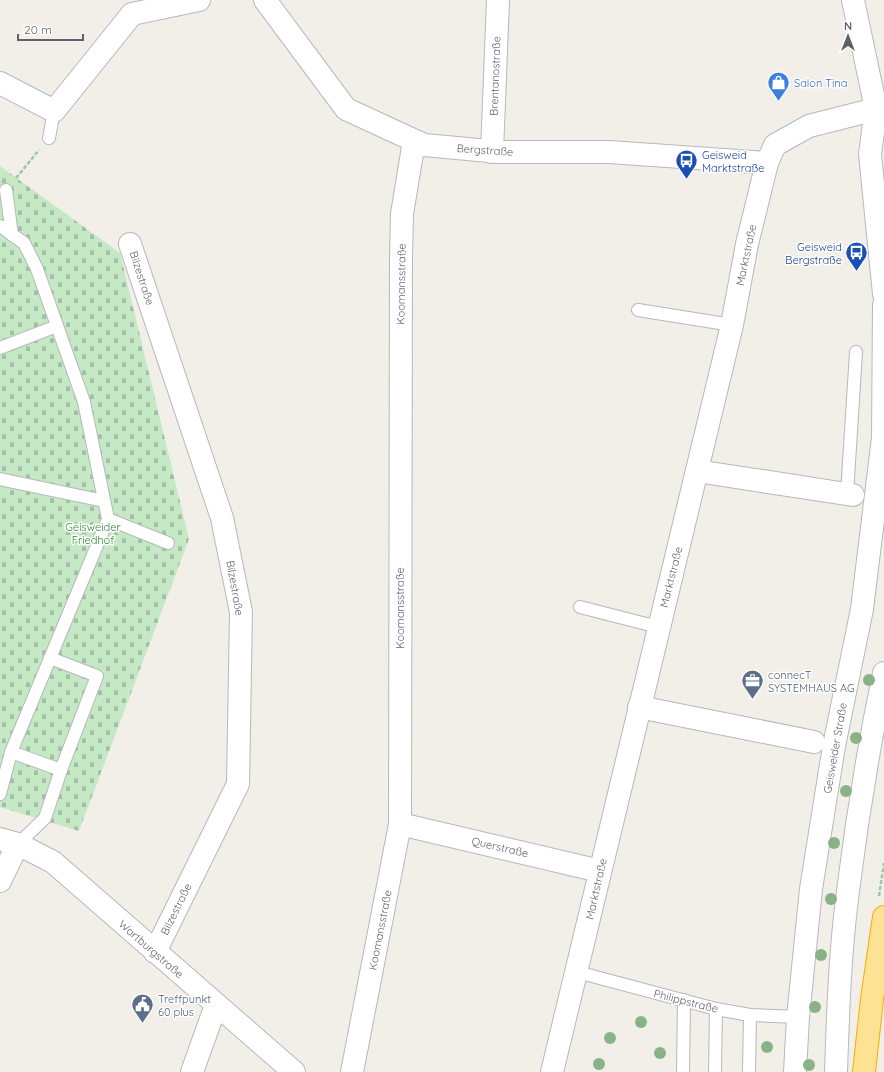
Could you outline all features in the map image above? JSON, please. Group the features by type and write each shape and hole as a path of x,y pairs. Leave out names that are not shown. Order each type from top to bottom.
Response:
{"highway":[{"path":"864,1072 872,999 884,917"}],"street":[{"path":"0,83 54,111 132,14 199,0"},
{"name":"Bergstraße","path":"265,0 346,109 424,145 492,152 609,152 767,163"},
{"name":"Brentanostraße","path":"492,152 498,0"},
{"path":"853,0 881,116 870,154 884,294"},
{"name":"Marktstraße","path":"552,1072 732,325 747,244 767,163 775,145 809,126 881,116"},
{"name":"Koomansstraße","path":"352,1072 400,824 401,259 402,214 414,141"},
{"name":"Bilzestraße","path":"130,244 222,518 242,612 238,784 154,952"},
{"name":"Geisweider Straße","path":"795,1072 798,1017 811,888 834,746 862,609 883,438 884,305"},
{"path":"697,471 850,495"},
{"path":"836,1072 838,1019 847,892 868,751 884,673"},
{"path":"639,707 814,742"},
{"name":"Querstraße","path":"400,824 600,870"},
{"path":"0,881 9,841"},
{"name":"Wartburgstraße","path":"9,841 53,862 154,952 294,1072"},
{"path":"192,1072 216,1005"}],"lane":[{"path":"49,138 54,111"},
{"path":"6,190 12,235"},
{"path":"0,226 24,243 37,270 84,402 108,519 11,752 0,794"},
{"path":"638,310 732,325"},
{"path":"0,348 57,326"},
{"path":"850,495 856,352"},
{"path":"0,479 104,501"},
{"path":"108,519 168,543"},
{"path":"580,607 658,627"},
{"path":"9,841 46,818 60,770 97,676 50,658"},
{"path":"11,752 60,770"},
{"name":"Philippstraße","path":"577,972 684,1000 716,1010 798,1017"},
{"path":"682,1072 684,1000"},
{"path":"714,1072 716,1010"},
{"path":"749,1072 750,1014"}],"path":[{"path":"6,190 49,138"}],"green space":[{"name":"Geisweider Friedhof","path":"0,166 120,253 189,539 79,831 0,807"}],"place":[{"name":"Salon Tina","path":"778,102"},
{"name":"Geisweid Marktstraße","path":"687,180"},
{"name":"Geisweid Bergstraße","path":"857,272"},
{"name":"connecT SYSTEMHAUS AG","path":"753,700"},
{"name":"Treffpunkt 60 plus","path":"143,1024"}]}
